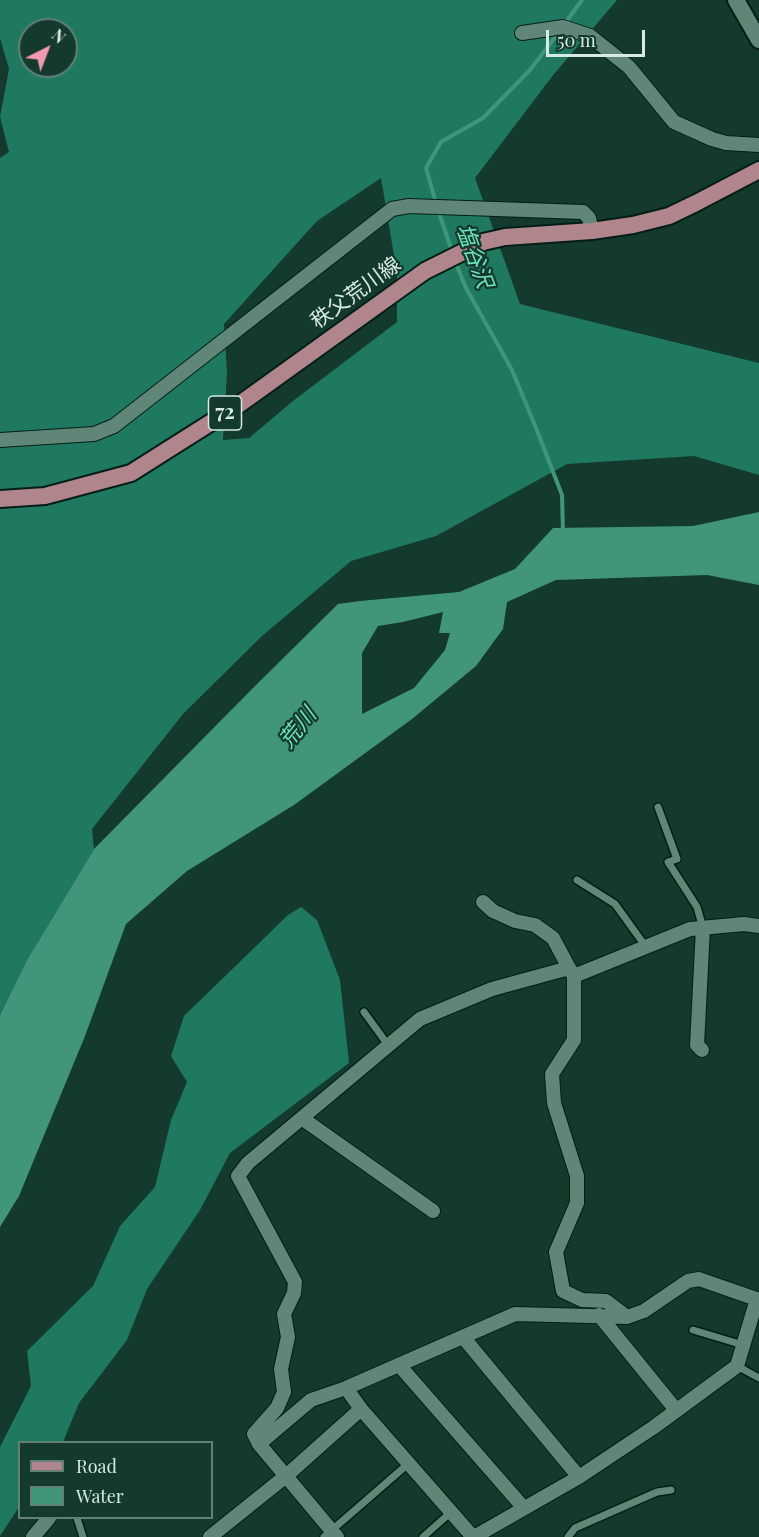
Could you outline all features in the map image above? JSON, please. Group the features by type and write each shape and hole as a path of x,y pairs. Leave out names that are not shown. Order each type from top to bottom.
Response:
{"main road":[{"name":"秩父荒川線","path":"0,499 45,496 131,473 237,406 425,271 483,242 513,236 592,231 633,225 669,216 759,170"}],"street":[{"path":"736,0 759,40"},
{"path":"522,33 563,27 590,36 629,67 674,122 726,143 759,145"},
{"path":"0,440 94,434 114,426 392,209 409,206 583,212 589,218 592,231"},
{"path":"483,902 493,911 515,921 535,925 553,938 571,972 574,1040 552,1074 554,1103 577,1176 577,1203 556,1252 563,1291 582,1300 606,1300 627,1317"},
{"path":"331,1535 259,1444 255,1434 277,1408 284,1392 281,1369 288,1337 284,1314 294,1293 295,1282 238,1176 248,1163 420,1019 492,989 571,972 646,947 690,929 744,924 759,926"},
{"path":"702,1050 697,1045 704,928"},
{"path":"303,1119 433,1211"},
{"path":"259,1444 311,1400 346,1388 515,1314 627,1317 644,1311 688,1281 699,1279 758,1300 737,1366 654,1427 579,1477 473,1537 361,1409 346,1388"},
{"path":"599,1315 676,1410"},
{"path":"463,1337 579,1477"},
{"path":"399,1365 523,1507"},
{"path":"210,1537 286,1476 361,1409"},
{"path":"33,1537 48,1519"}],"lane":[{"path":"658,807 677,859 668,862 697,907 704,928"},
{"path":"578,880 615,904 646,947"},
{"path":"364,1012 388,1045"},
{"path":"693,1330 743,1345"},
{"path":"737,1366 759,1378"},
{"path":"331,1535 408,1464"},
{"path":"568,1537 575,1528 657,1492 671,1490"},
{"path":"423,1537 450,1513"},
{"path":"77,1519 83,1537"}],"shaded area":[{"path":"0,0 617,0 554,74 475,178 520,304 759,363 759,475 694,456 567,464 436,536 351,561 262,636 183,714 92,829 94,849 27,960 0,1015 0,158 9,152 0,117 9,69 0,38","holes":["381,178 397,273 397,322 293,401 249,438 223,440 227,372 224,324 317,221"]},
{"path":"301,907 317,920 340,980 349,1063 230,1153 200,1210 147,1289 127,1340 79,1403 63,1441 18,1441 18,1509 0,1536 0,1447 31,1386 27,1351 93,1286 120,1226 155,1187 171,1120 187,1082 171,1056 184,1016 288,915"}],"water":[{"name":"荒川","path":"759,512 759,585 707,575 556,580 507,602 503,629 476,666 412,719 294,805 187,871 126,924 85,1036 19,1196 0,1227 0,1015 27,960 94,849 253,688 338,604 459,592 515,569 553,528 693,526","holes":["443,612 439,633 450,633 445,650 414,688 362,714 362,653 378,626"]}],"waterway":[{"name":"塩谷沢","path":"565,23 582,0"},
{"name":"塩谷沢","path":"436,203 426,168 441,142 483,118 530,70 559,32"},
{"name":"塩谷沢","path":"438,210 453,254"},
{"name":"塩谷沢","path":"455,261 466,288 512,370 536,428 562,495 563,533"}]}
